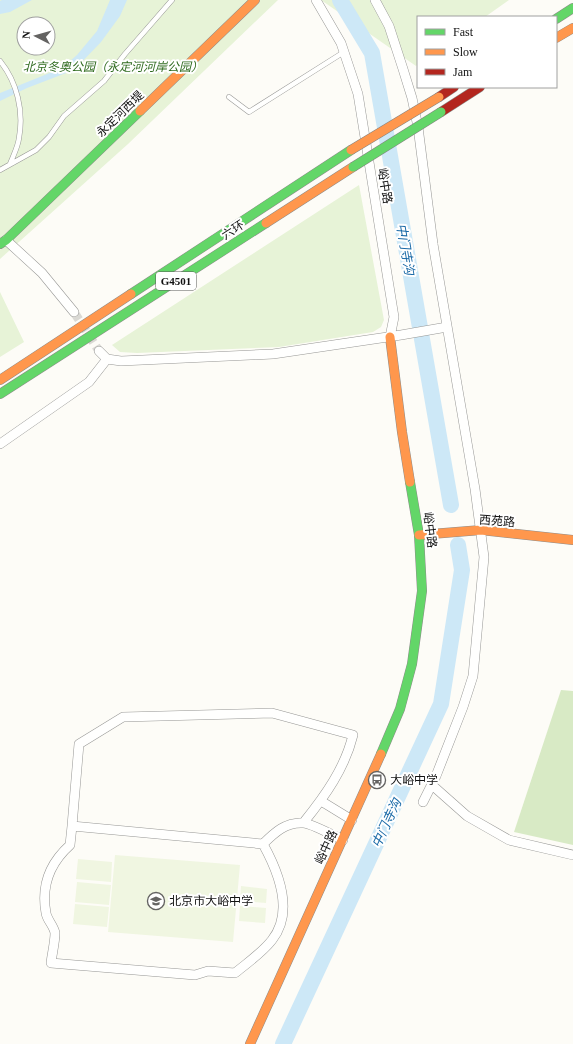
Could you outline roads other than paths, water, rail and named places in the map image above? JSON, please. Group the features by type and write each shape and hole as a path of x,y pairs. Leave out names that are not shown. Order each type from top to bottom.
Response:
{"main road":[{"name":"永定河西堤","path":"3,242 255,0"},
{"path":"557,18 573,8"},
{"path":"557,37 573,28"},
{"name":"六环","path":"0,380 351,150 452,88"},
{"name":"六环","path":"0,394 353,166 478,88"},
{"name":"峪中路","path":"250,1044 295,942 352,820 397,716 412,664 422,591 419,535 402,432 390,337"},
{"name":"西苑路","path":"419,535 481,530 573,540"}],"street":[{"name":"峪中路","path":"316,0 341,44 358,94 394,316 390,337"},
{"path":"375,0 389,26 412,98 422,150 433,244 475,489 484,557 473,676 463,707 432,784 423,802"},
{"path":"3,242 42,272 74,312"},
{"path":"100,351 107,359 121,361 273,354 447,327"},
{"path":"0,444 89,382 107,359"},
{"path":"263,844 273,862 281,882 283,902 280,927 273,939 235,973 208,970 195,975 51,963 55,932 46,915 45,899 47,879 56,859 70,845 79,744 123,717 272,713 353,735 338,774 321,801 304,822"},
{"path":"432,784 467,816 509,840 573,855"},
{"path":"321,801 352,820"},
{"path":"263,844 274,832 284,826 304,822 343,840"},
{"path":"72,826 263,844"}],"lane":[{"path":"0,170 36,150 49,137 64,116 104,81 125,54 172,0"},
{"path":"229,97 249,112 344,52"},
{"path":"0,61 9,74 17,96 21,115 19,139 10,165"}],"water":[{"path":"32,0 10,12 0,14 0,1"},
{"path":"110,0 127,0 120,16 101,42 74,70 27,88 0,101 0,93 62,68 77,55 97,31"}],"waterway":[{"name":"中门寺沟","path":"340,0 372,53 451,505"},
{"name":"中门寺沟","path":"283,1044 441,704 462,570 458,545"}],"tunnel":[{"path":"74,312 99,351"}],"place":[{"name":"大峪中学","path":"377,780"},
{"name":"北京市大峪中学","path":"156,901"}],"park label":[{"name":"北京冬奥公园（永定河河岸公园）","path":"113,67"}]}
